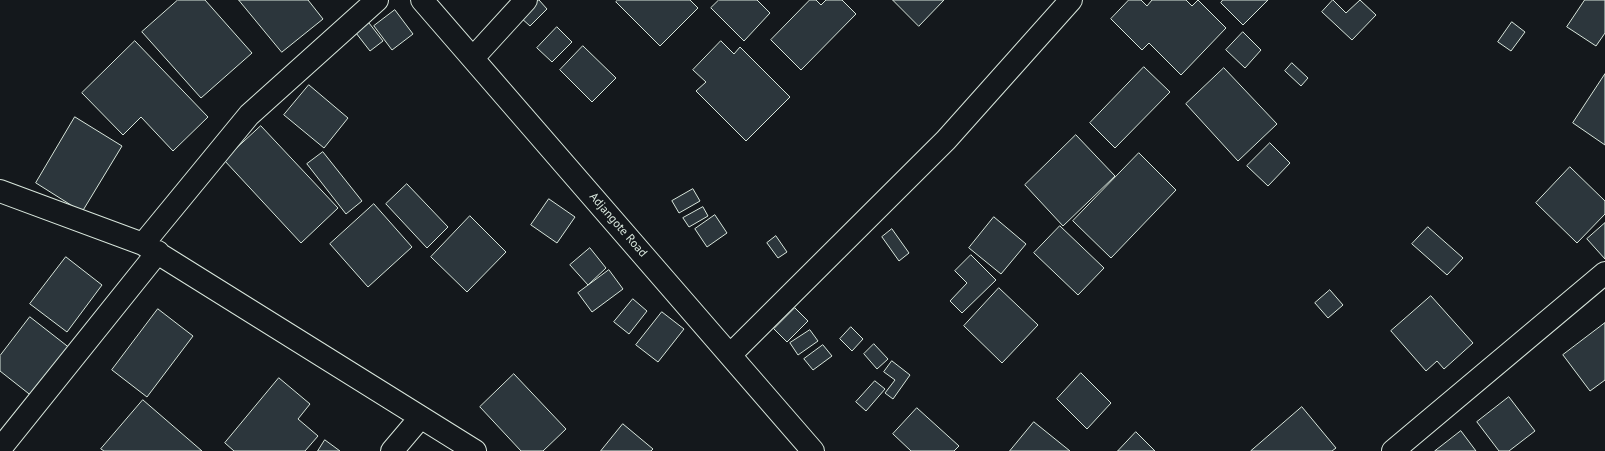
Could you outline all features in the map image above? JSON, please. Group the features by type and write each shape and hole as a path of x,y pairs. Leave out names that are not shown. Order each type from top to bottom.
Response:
{"street":[{"path":"0,449 249,115 377,0"},
{"name":"Adjangote Road","path":"422,0 813,451"},
{"path":"473,58 526,0"},
{"path":"730,354 946,140 1071,0"},
{"path":"0,190 151,248 420,418 475,451"},
{"path":"1393,451 1605,273"},
{"path":"392,451 420,418"}],"building":[{"path":"178,0 205,0 252,53 201,98 142,32"},
{"path":"239,0 308,0 323,19 282,52"},
{"path":"537,0 539,0 547,9 530,26 520,17"},
{"path":"618,0 690,0 698,8 660,46 616,2"},
{"path":"719,0 757,0 770,13 744,41 711,8"},
{"path":"810,0 816,0 821,5 826,0 842,0 856,14 801,70 771,40"},
{"path":"893,0 944,0 919,26"},
{"path":"1129,0 1141,0 1147,6 1152,0 1186,0 1192,6 1198,0 1226,28 1181,75 1149,43 1142,50 1111,19"},
{"path":"1223,0 1268,0 1243,25 1221,3"},
{"path":"1333,0 1346,13 1360,0 1376,15 1352,40 1322,12"},
{"path":"1585,0 1605,0 1605,33 1596,46 1567,27"},
{"path":"395,10 413,34 392,50 374,26"},
{"path":"1512,22 1525,32 1511,51 1498,42"},
{"path":"369,23 383,41 370,51 356,33"},
{"path":"557,27 572,42 552,62 537,48"},
{"path":"1243,32 1261,50 1245,68 1226,50"},
{"path":"135,41 208,117 173,151 141,117 123,135 82,93"},
{"path":"721,41 734,54 740,47 790,97 746,141 696,91 706,82 693,70"},
{"path":"583,46 616,78 592,102 560,70"},
{"path":"1292,63 1308,78 1301,86 1285,71"},
{"path":"1144,67 1170,92 1115,148 1090,123"},
{"path":"1224,68 1277,124 1238,161 1186,104"},
{"path":"1605,74 1605,145 1573,123"},
{"path":"309,85 348,118 324,148 284,115"},
{"path":"75,117 122,146 82,212 36,183"},
{"path":"261,126 338,208 301,243 224,160"},
{"path":"1076,135 1115,176 1063,226 1025,185"},
{"path":"1270,143 1290,163 1268,186 1247,166"},
{"path":"323,152 362,201 346,214 307,164"},
{"path":"1139,153 1176,190 1111,258 1073,221"},
{"path":"1570,167 1605,201 1605,214 1577,243 1536,203"},
{"path":"407,184 448,227 427,248 386,204"},
{"path":"693,189 700,201 679,213 672,201"},
{"path":"549,199 575,217 557,243 531,225"},
{"path":"374,204 412,247 368,287 330,244"},
{"path":"703,207 708,216 689,227 683,218"},
{"path":"715,215 727,233 707,247 695,229"},
{"path":"470,216 506,252 467,292 431,257"},
{"path":"994,217 1026,244 1001,274 969,248"},
{"path":"1605,223 1605,259 1587,239"},
{"path":"1060,226 1104,268 1078,295 1034,253"},
{"path":"1428,227 1463,258 1447,275 1412,244"},
{"path":"892,229 909,253 899,261 882,237"},
{"path":"776,236 787,252 778,258 767,243"},
{"path":"590,248 606,268 588,285 570,265"},
{"path":"971,255 996,280 962,313 950,301 967,283 955,271"},
{"path":"66,257 102,285 67,332 30,304"},
{"path":"609,270 623,289 592,312 578,293"},
{"path":"999,288 1038,325 1002,363 964,326"},
{"path":"1330,290 1343,305 1328,318 1315,303"},
{"path":"1431,296 1473,343 1444,369 1437,361 1426,371 1391,331"},
{"path":"633,299 647,311 629,334 614,322"},
{"path":"795,308 808,321 787,342 774,329"},
{"path":"158,309 193,336 147,397 112,370"},
{"path":"662,312 684,329 658,362 636,345"},
{"path":"30,317 71,349 33,397 0,371 0,356"},
{"path":"1605,323 1605,380 1590,391 1563,355"},
{"path":"851,327 863,339 852,351 840,339"},
{"path":"810,330 818,341 798,355 790,343"},
{"path":"874,344 888,359 877,369 864,354"},
{"path":"823,345 832,356 813,370 804,359"},
{"path":"892,361 910,375 893,399 885,393 895,380 884,372"},
{"path":"1081,373 1111,403 1087,429 1057,399"},
{"path":"514,374 566,429 543,451 521,451 480,407"},
{"path":"279,378 310,404 298,419 318,436 305,451 234,451 225,443"},
{"path":"875,381 885,389 866,411 856,402"},
{"path":"1509,397 1535,431 1509,451 1499,451 1477,422"},
{"path":"143,400 202,451 104,451 101,449"},
{"path":"1302,407 1336,448 1332,451 1251,451"},
{"path":"917,408 959,446 954,451 911,451 893,434"},
{"path":"1034,422 1070,451 1010,451"},
{"path":"623,424 653,449 651,451 601,451"},
{"path":"1461,431 1476,451 1435,451"},
{"path":"1136,432 1155,451 1118,451"},
{"path":"325,440 340,451 318,451"}]}
